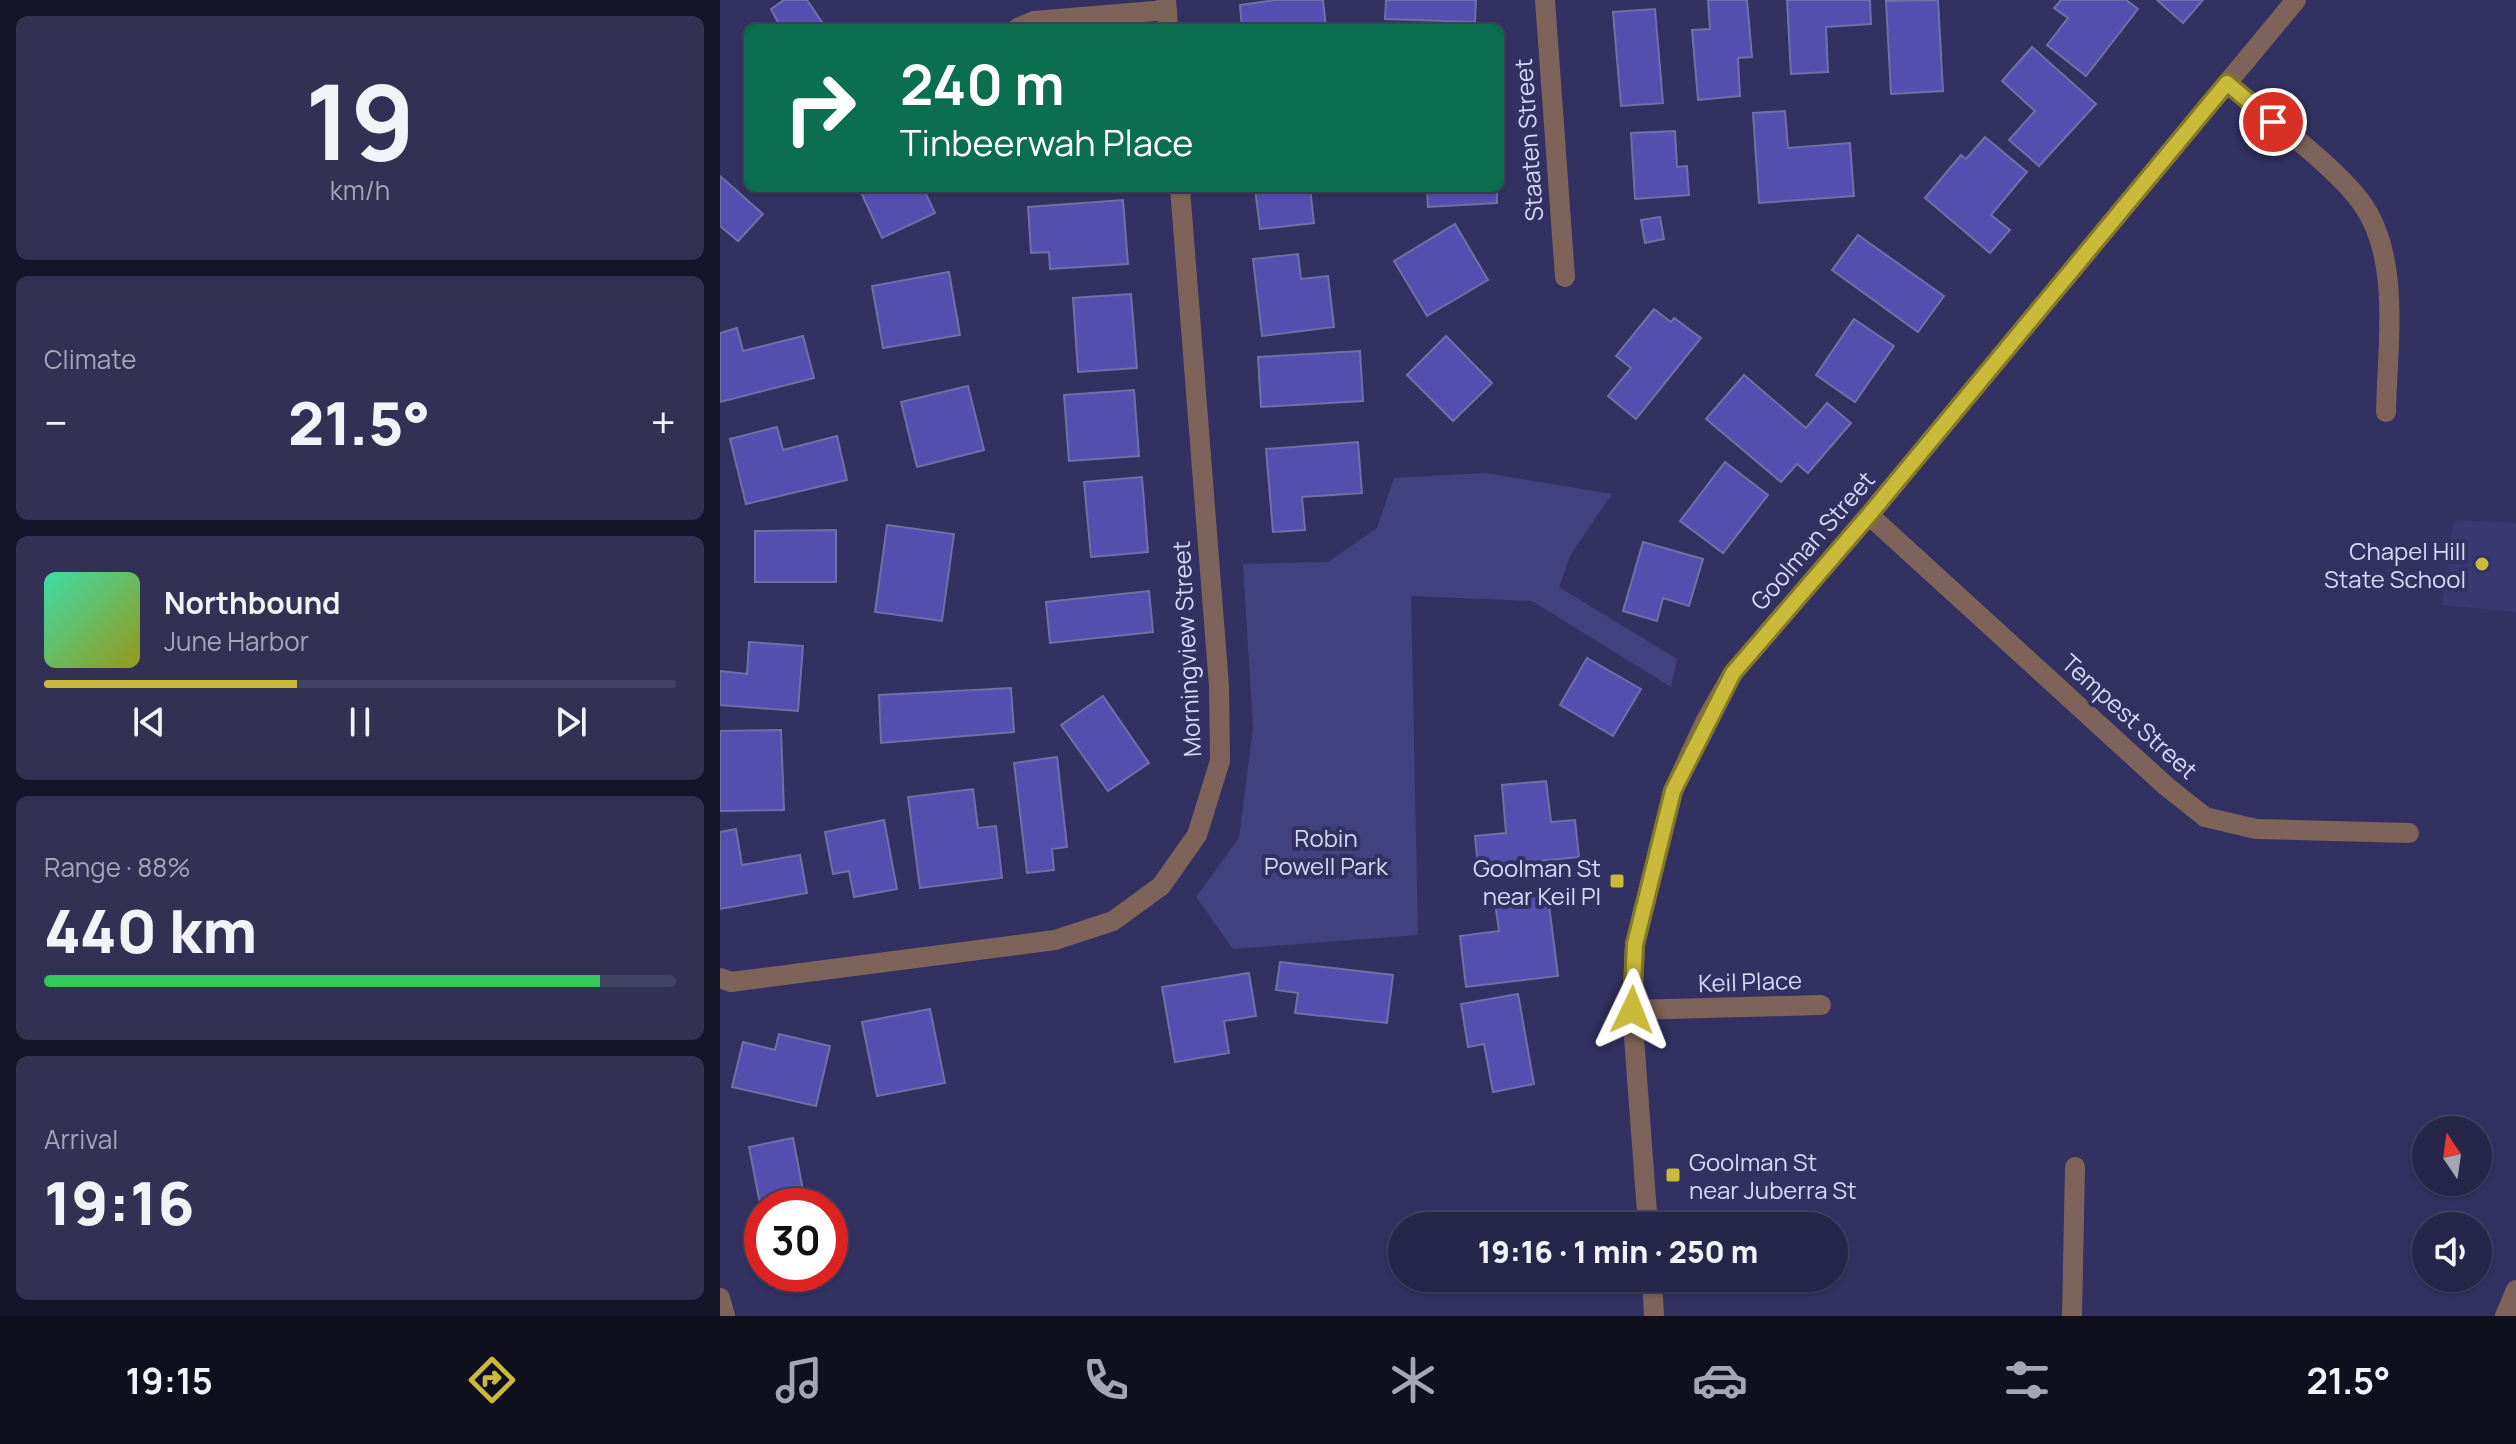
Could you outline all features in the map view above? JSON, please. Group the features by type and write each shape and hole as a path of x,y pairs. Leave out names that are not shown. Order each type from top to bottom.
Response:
{"street":[{"name":"Staaten Street","path":"1545,0 1565,277"},
{"name":"Goolman Street","path":"1647,1212 1632,1010 1635,944 1645,893 1673,791 1706,720 1733,673 1869,515 2296,0"},
{"path":"1027,24 1034,21 1167,13"},
{"path":"2227,83 2336,176 2361,203 2380,244 2388,292 2386,412"},
{"name":"Morningview Street","path":"724,983 1055,940 1113,921 1149,895 1161,886 1197,835 1220,761 1219,701 1180,192"},
{"name":"Tempest Street","path":"1869,515 2166,786 2205,817 2256,829 2409,833"},
{"name":"Keil Place","path":"1632,1010 1821,1005"},
{"path":"2072,1316 2075,1167"},
{"path":"2505,1316 2516,1290"},
{"path":"1653,1292 1654,1316"},
{"path":"720,1298 725,1316"}],"shaded area":[{"name":"Chapel Hill State School","path":"2454,520 2516,523 2516,612 2442,605"}],"green space":[{"name":"Robin Powell Park","path":"1486,473 1612,494 1571,554 1559,587 1677,659 1671,687 1532,601 1411,596 1418,935 1233,949 1196,897 1239,838 1253,728 1243,564 1328,562 1377,528 1394,478"}],"building":[{"path":"784,0 807,0 823,24 779,24 771,9"},
{"path":"1275,0 1323,0 1326,24 1242,24 1240,5"},
{"path":"1386,0 1476,0 1475,22 1385,19"},
{"path":"1708,0 1747,0 1752,57 1738,58 1740,96 1698,100 1692,30 1710,29"},
{"path":"1787,0 1870,0 1871,24 1826,27 1828,72 1791,74"},
{"path":"1938,0 1943,91 1891,94 1886,1"},
{"path":"2061,0 2126,0 2138,9 2086,76 2047,45 2068,18 2054,8"},
{"path":"2157,0 2203,0 2183,23"},
{"path":"1655,9 1663,103 1621,106 1613,12"},
{"path":"2032,47 2096,104 2039,166 2009,140 2035,111 2002,81"},
{"path":"1785,111 1788,148 1850,143 1854,196 1759,203 1753,113"},
{"path":"1675,131 1677,167 1687,166 1689,195 1635,199 1631,133"},
{"path":"1985,137 2027,172 1991,215 2010,230 1990,253 1925,198 1961,155 1966,159"},
{"path":"720,176 763,214 738,241 720,226"},
{"path":"861,192 925,192 935,213 882,238"},
{"path":"1255,192 1310,192 1314,223 1260,229"},
{"path":"1427,192 1497,192 1497,203 1428,207"},
{"path":"1123,200 1128,264 1050,269 1049,252 1031,253 1028,207"},
{"path":"1660,217 1664,239 1645,243 1641,220"},
{"path":"1455,224 1488,280 1427,316 1394,261"},
{"path":"1858,235 1944,296 1918,332 1832,270"},
{"path":"1298,254 1301,279 1328,276 1334,327 1262,336 1253,259"},
{"path":"949,272 960,335 883,348 872,286"},
{"path":"1131,294 1137,368 1078,372 1073,298"},
{"path":"1654,309 1671,322 1674,318 1701,338 1636,419 1608,396 1631,368 1616,356"},
{"path":"1854,319 1894,346 1855,402 1816,375"},
{"path":"737,328 743,351 803,336 814,378 720,402 720,333"},
{"path":"1446,336 1492,383 1453,421 1407,375"},
{"path":"1360,351 1363,401 1261,407 1258,357"},
{"path":"1744,375 1806,428 1827,403 1851,423 1808,473 1797,464 1781,482 1706,419"},
{"path":"968,386 984,450 917,467 901,402"},
{"path":"1134,390 1139,456 1069,461 1064,395"},
{"path":"777,427 783,450 837,436 847,480 746,504 730,439"},
{"path":"1358,442 1362,493 1302,497 1305,530 1273,532 1266,449"},
{"path":"1725,462 1768,495 1723,553 1680,521"},
{"path":"1142,477 1148,552 1091,557 1084,482"},
{"path":"887,525 954,534 942,621 875,612"},
{"path":"836,530 836,582 755,582 755,531"},
{"path":"1643,542 1703,559 1689,606 1663,598 1657,621 1623,611"},
{"path":"1149,591 1153,632 1050,643 1046,602"},
{"path":"749,642 803,646 798,711 720,705 720,671 747,674"},
{"path":"1587,658 1641,689 1613,736 1560,705"},
{"path":"1011,688 1014,732 881,743 879,695"},
{"path":"1103,696 1149,763 1108,791 1061,725"},
{"path":"781,730 784,810 720,811 720,731"},
{"path":"1057,757 1067,847 1052,849 1054,870 1027,873 1014,763"},
{"path":"1546,781 1551,822 1575,820 1579,857 1478,867 1475,836 1506,833 1502,785"},
{"path":"973,789 978,828 996,826 1002,878 920,888 908,797"},
{"path":"884,820 897,889 854,897 849,871 833,874 825,832"},
{"path":"736,829 742,865 800,855 807,893 720,909 720,832"},
{"path":"1547,889 1558,976 1466,987 1460,936 1499,931 1494,895"},
{"path":"1280,962 1393,975 1387,1023 1295,1013 1298,993 1276,990"},
{"path":"1249,973 1256,1016 1224,1021 1229,1053 1175,1062 1162,987"},
{"path":"1518,994 1534,1084 1493,1092 1484,1044 1468,1047 1461,1004"},
{"path":"930,1009 945,1083 877,1096 862,1022"},
{"path":"779,1034 830,1046 816,1106 732,1087 743,1042 775,1050"},
{"path":"793,1138 803,1188 757,1188 749,1147"}],"place":[{"name":"Chapel Hill State School","path":"2482,564"},
{"name":"Goolman St near Keil Pl","path":"1617,881"},
{"name":"Goolman St near Juberra St","path":"1673,1175"}],"route":[{"path":"1632,1010 1635,944 1645,893 1673,791 1706,720 1733,673 1869,515 2227,83 2273,122"}]}
